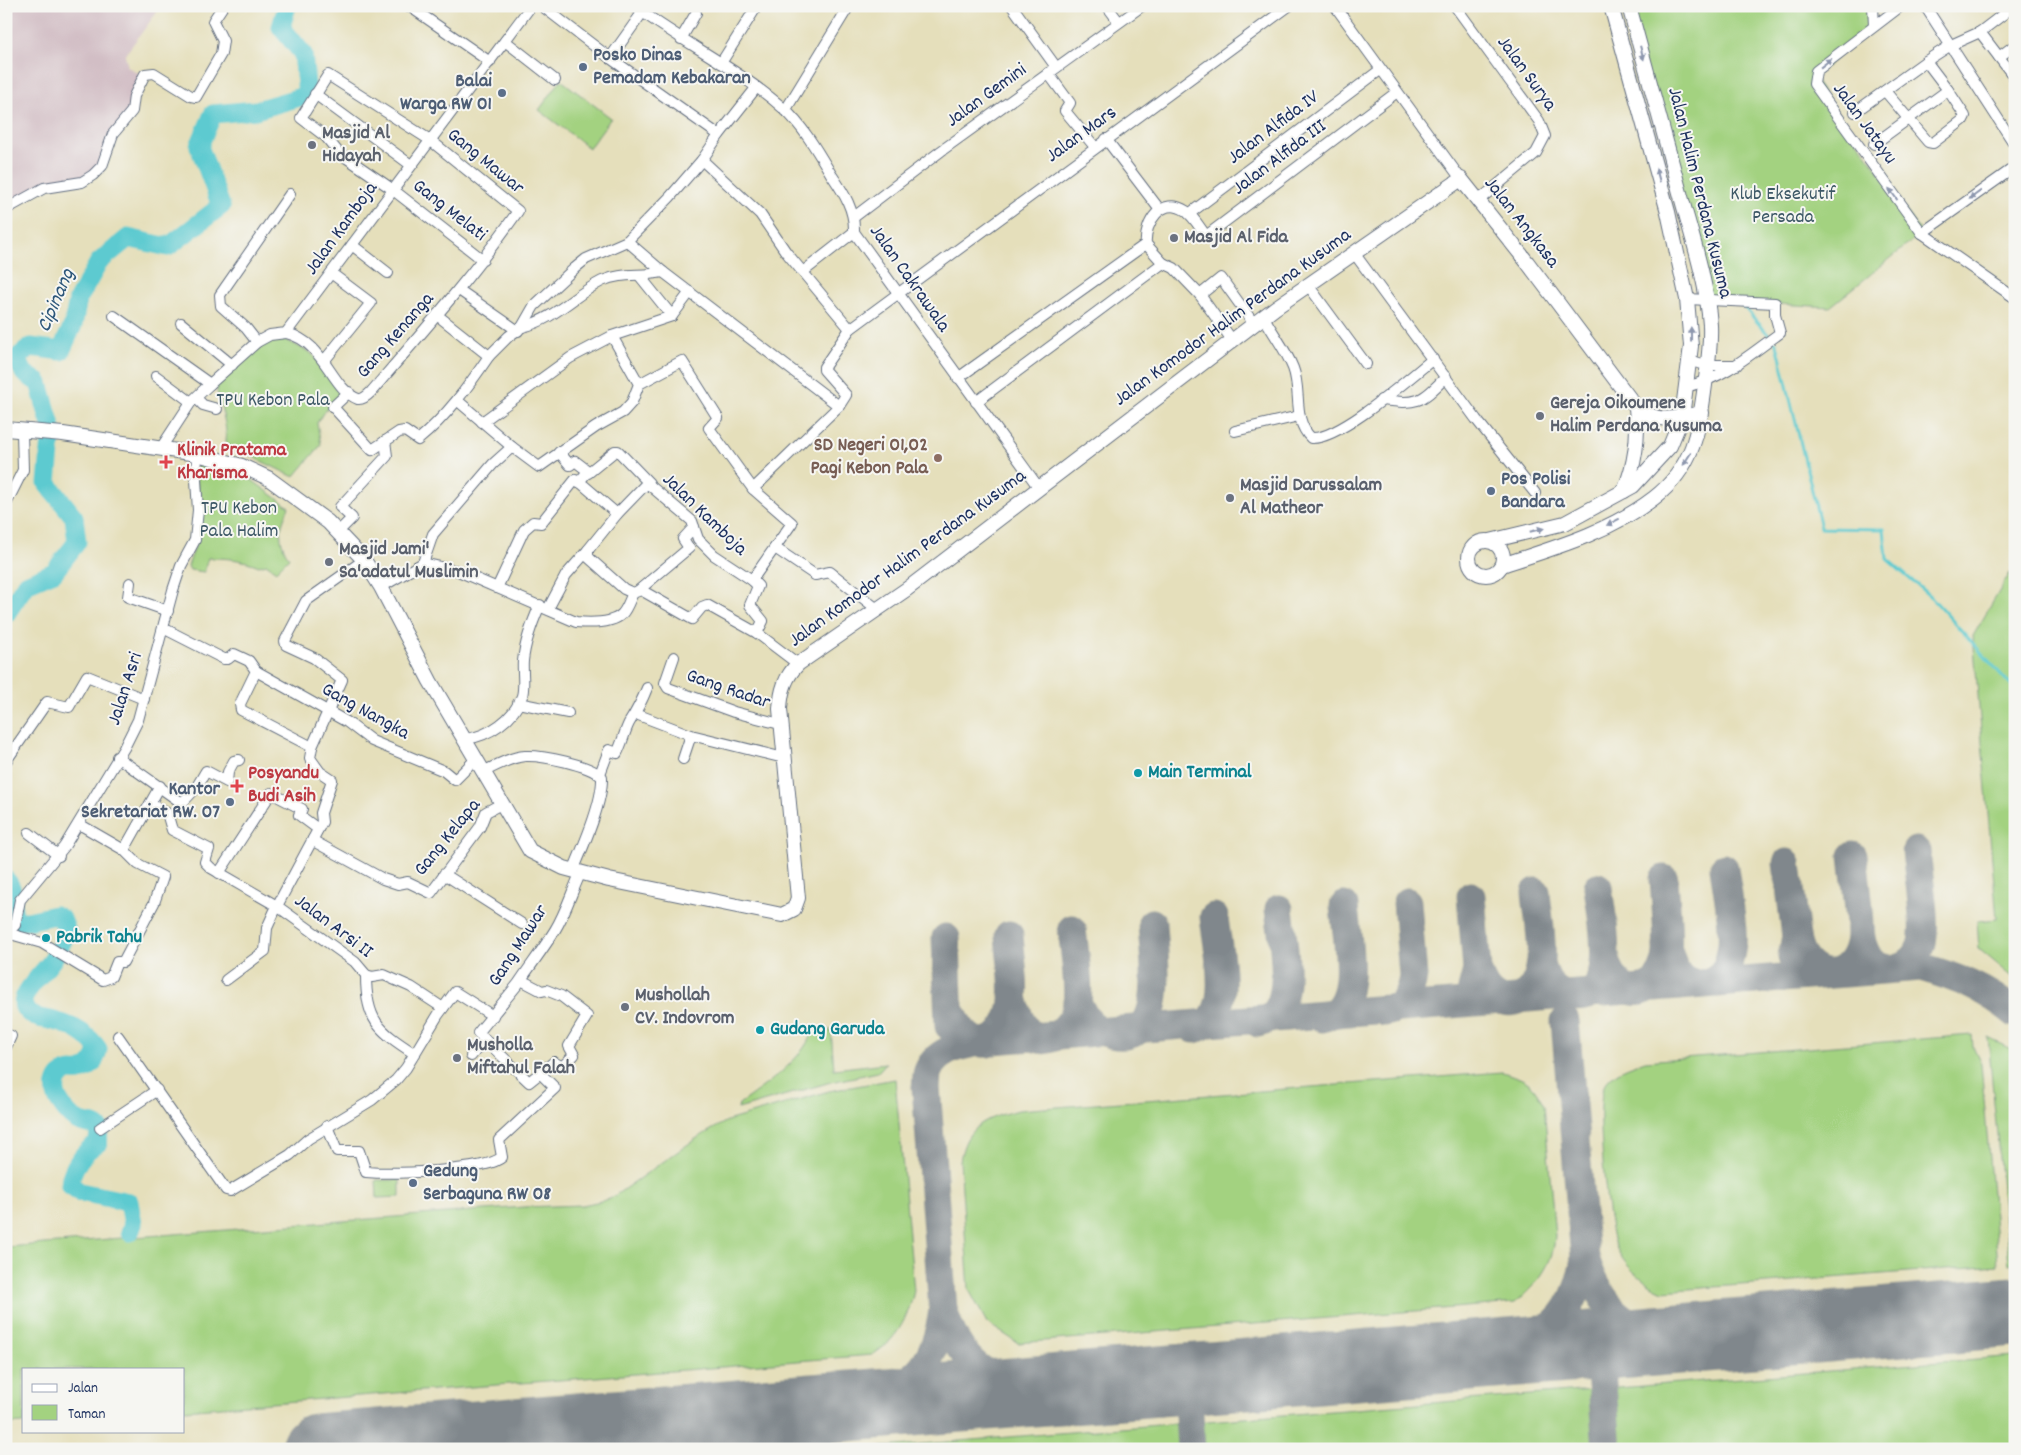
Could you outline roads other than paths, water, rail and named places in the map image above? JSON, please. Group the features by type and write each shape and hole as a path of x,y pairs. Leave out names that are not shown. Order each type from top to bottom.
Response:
{"street":[{"path":"6,208 44,188 82,182 93,175 102,166 112,136 128,117 134,96 145,74 154,73 191,96 196,97 221,54 223,40 213,21 223,6"},
{"path":"409,6 490,62"},
{"name":"Jalan Kamboja","path":"286,333 392,189 531,6"},
{"path":"542,6 610,58 720,135"},
{"name":"Jalan Cakrawala","path":"634,6 681,39 721,63 785,110 817,151 845,195 854,217 854,232 1039,488"},
{"path":"785,110 849,6"},
{"path":"1012,6 1070,103 1065,111 1095,147"},
{"path":"1107,6 1119,22"},
{"name":"Jalan Gemini","path":"854,217 1052,70 1142,6"},
{"name":"Jalan Mars","path":"839,406 846,392 824,370 824,366 850,329 1289,6"},
{"name":"Jalan Angkasa","path":"1335,6 1461,179 1527,262 1636,407 1648,415 1662,419 1702,413"},
{"name":"Jalan Surya","path":"1455,6 1540,120 1545,136 1536,153 1478,201"},
{"name":"Jalan Halim Perdana Kusuma","path":"1490,541 1565,523 1624,492 1648,473 1663,455 1676,434 1682,417 1691,328 1687,299 1668,212 1611,6"},
{"name":"Jalan Halim Perdana Kusuma","path":"1502,564 1570,544 1635,511 1655,498 1675,477 1690,455 1701,424 1710,331 1707,300 1697,255 1629,6"},
{"path":"1873,6 1874,26"},
{"name":"Jalan Jatayu","path":"1901,6 1816,70 1814,84 1922,234 2015,298"},
{"path":"1925,6 2015,145"},
{"path":"1855,112 1926,61 1951,45 1980,32 2014,6"},
{"path":"721,63 752,8"},
{"path":"610,58 642,13"},
{"path":"681,39 696,13"},
{"path":"1980,32 2015,78"},
{"path":"505,41 555,80"},
{"path":"1998,57 2015,45"},
{"path":"1885,90 1928,142 1933,143 1964,118 1964,113 1926,61"},
{"name":"Jalan Alfida IV","path":"1189,214 1380,70"},
{"path":"411,165 315,94 328,75 430,140"},
{"path":"520,329 534,306 575,268 586,259 627,241 702,160 756,88"},
{"path":"1874,144 1948,90"},
{"name":"Jalan Alfida III","path":"1189,214 1206,236 1397,92"},
{"name":"Gang Melati","path":"315,94 301,118 326,137 338,152 392,189 483,260"},
{"path":"1106,139 1160,210"},
{"name":"Gang Mawar","path":"430,140 518,211 483,260"},
{"path":"702,160 760,214 762,220 850,329"},
{"path":"1922,234 2015,167"},
{"name":"Jalan Komodor Halim Perdana Kusuma","path":"6,429 64,434 197,454 242,466 268,478 289,492 338,532 364,560 381,587 430,680 466,738 530,851 548,862 609,880 736,904 776,914 787,914 794,909 798,898 780,724 782,689 791,671 1039,488 1232,340 1461,179"},
{"path":"257,342 246,328 221,306 220,295 290,194"},
{"path":"1189,214 1173,207 1160,210 1148,224 1146,244 1163,263 1174,268 1200,295 1232,340"},
{"path":"804,272 854,232"},
{"path":"627,241 663,272 839,406 753,488"},
{"path":"958,378 1146,244"},
{"path":"352,245 388,273"},
{"path":"1354,253 1432,359 1535,493"},
{"name":"Gang Kenanga","path":"286,333 304,340 349,392 361,399 371,392 483,260"},
{"path":"976,402 1163,263"},
{"path":"349,392 333,407 372,450 402,430 418,440 458,401 489,356 509,336 520,329 546,319 602,281 622,276 663,272"},
{"path":"324,361 371,304 331,273"},
{"path":"639,275 672,316"},
{"path":"1200,295 1222,278 1259,321 1292,367 1299,416 1305,432 1311,438 1318,438 1351,423 1432,359"},
{"path":"1308,285 1366,364"},
{"path":"459,290 520,329"},
{"path":"482,422 570,358 612,336 672,316 690,292"},
{"path":"1686,386 1705,382 1728,371 1779,334 1775,315 1775,302 1687,299"},
{"path":"437,315 489,356"},
{"path":"114,316 210,384"},
{"path":"181,323 232,364"},
{"path":"161,448 194,400 210,384 257,342 270,335 286,333"},
{"path":"612,336 639,384"},
{"path":"458,401 538,467 623,412 632,402 639,384 682,361 718,418 709,428 753,488 792,523 752,580 758,586 750,605 763,621 757,634"},
{"path":"1689,361 1708,365 1737,364"},
{"path":"156,376 194,400 217,410"},
{"path":"1381,400 1417,402 1428,395 1446,377"},
{"path":"1624,492 1634,466 1639,433 1636,407"},
{"path":"1235,431 1299,416"},
{"path":"6,504 23,470 25,432"},
{"path":"338,532 352,518 340,507 387,456 386,441"},
{"path":"381,587 423,563 433,534 493,464 512,447"},
{"path":"581,483 580,481 588,473 615,451 618,451 649,483"},
{"path":"559,452 570,465 576,461 588,473"},
{"name":"Jalan Asri","path":"7,934 15,925 20,900 58,856 80,824 138,720 181,566 191,550 196,532 198,510 197,454"},
{"path":"497,588 524,530 533,522 541,523 574,480 581,483 617,514"},
{"name":"Jalan Kamboja","path":"518,703 522,694 523,661 527,640 544,607 566,575 644,484 649,483 692,521 698,539 714,555 752,580"},
{"path":"423,563 458,571 576,622 604,621 622,614 636,591 689,548 683,539 694,527"},
{"path":"1490,541 1502,550 1502,564 1498,570 1486,575 1480,574 1471,565 1469,556 1472,548 1478,542 1490,541"},
{"path":"775,548 815,575 830,572 877,609"},
{"path":"588,550 588,557 624,589 636,591 692,619 702,607 707,605 757,634 798,664"},
{"path":"163,628 224,659 228,660 234,654 248,660 256,672 240,704 241,710 312,748 327,711 339,688 341,678 314,658 286,645 285,641 306,601 364,560"},
{"path":"130,584 128,597 168,611"},
{"name":"Gang Radar","path":"674,656 665,683 668,688 734,712 780,724"},
{"name":"Gang Nangka","path":"256,672 327,711 372,741 444,771 455,780 477,758"},
{"path":"6,761 47,702 69,707 87,676 144,699"},
{"path":"485,771 525,756 572,764 600,774 609,750 617,753 647,688"},
{"path":"466,738 480,737 489,733 506,718 518,703 568,714"},
{"path":"636,714 691,735 784,758"},
{"path":"683,759 691,735"},
{"name":"Jalan Arsi II","path":"312,748 310,758 332,782 316,834 277,906 356,962 366,975 372,977 384,975 410,987 443,1008"},
{"path":"117,758 182,803 196,788 206,771 227,782 228,772 234,761 239,760"},
{"name":"Gang Mawar","path":"471,1056 493,1016 521,980 556,928 577,872 600,793 603,777 600,774"},
{"path":"124,850 160,786"},
{"path":"218,873 271,794 302,809 299,815 316,834"},
{"name":"Gang Kelapa","path":"316,834 317,843 372,873 398,884 409,882 430,893 480,827 486,812 503,803"},
{"path":"150,804 168,814 172,830 209,849 205,862 218,873 277,906 267,928 265,950 226,980"},
{"path":"7,934 34,939 104,980 110,977 117,962 123,962 164,879 162,876 133,861 124,850 80,824"},
{"path":"29,833 58,856"},
{"path":"444,874 522,924"},
{"path":"366,975 367,1001 378,1025 385,1034 415,1054"},
{"path":"482,1036 529,1082 555,1062 562,1067 574,1055 569,1046 587,1014 555,993 546,990 542,991 521,980"},
{"path":"118,1036 206,1163 228,1191 274,1166 308,1139 382,1091 401,1074 443,1008 456,992 493,1016"},
{"path":"6,1034 11,1036 6,1047"},
{"path":"327,1126 337,1152 359,1150 366,1172 399,1174 486,1165 500,1160 503,1154 498,1143 500,1140 555,1088 540,1073"},
{"path":"100,1128 157,1090"}],"waterway":[{"name":"Cipinang","path":"6,614 26,584 54,572 77,542 74,517 47,483 52,429 39,383 24,373 17,358 31,347 61,351 73,325 78,299 99,262 128,238 168,247 221,206 199,146 213,114 256,110 307,95 303,54 281,27 287,6"},
{"path":"1742,305 1777,344 1821,528 1884,529 1887,559 1933,599 2015,690"},
{"path":"6,880 12,890 13,911 17,921 28,921 55,915 62,919 67,932 53,959 27,991 23,1005 35,1017 73,1028 89,1039 98,1049 96,1057 90,1066 83,1070 68,1071 62,1074 56,1086 58,1100 69,1115 79,1122 95,1125 99,1128 98,1143 79,1161 73,1172 70,1185 80,1192 129,1202 133,1224 130,1232"}],"place":[{"name":"Posko Dinas Pemadam Kebakaran","path":"583,67"},
{"name":"Balai Warga RW 01","path":"502,93"},
{"name":"Masjid Al Hidayah","path":"312,145"},
{"name":"Masjid Al Fida","path":"1174,238"},
{"name":"Gereja Oikoumene Halim Perdana Kusuma","path":"1540,416"},
{"name":"SD Negeri 01,02 Pagi Kebon Pala","path":"938,458"},
{"name":"Klinik Pratama Kharisma","path":"166,462"},
{"name":"Pos Polisi Bandara","path":"1491,491"},
{"name":"Masjid Darussalam Al Matheor","path":"1230,498"},
{"name":"Masjid Jami' Sa'adatul Muslimin","path":"329,562"},
{"name":"Main Terminal","path":"1138,773"},
{"name":"Posyandu Budi Asih","path":"237,786"},
{"name":"Kantor Sekretariat RW. 07","path":"230,802"},
{"name":"Pabrik Tahu","path":"46,938"},
{"name":"Mushollah CV. Indovrom","path":"625,1007"},
{"name":"Gudang Garuda","path":"760,1030"},
{"name":"Musholla Miftahul Falah","path":"457,1058"},
{"name":"Gedung Serbaguna RW 08","path":"413,1183"}],"park label":[{"name":"Klub Eksekutif Persada","path":"1783,206"},
{"name":"TPU Kebon Pala","path":"273,401"},
{"name":"TPU Kebon Pala Halim","path":"239,520"}]}
